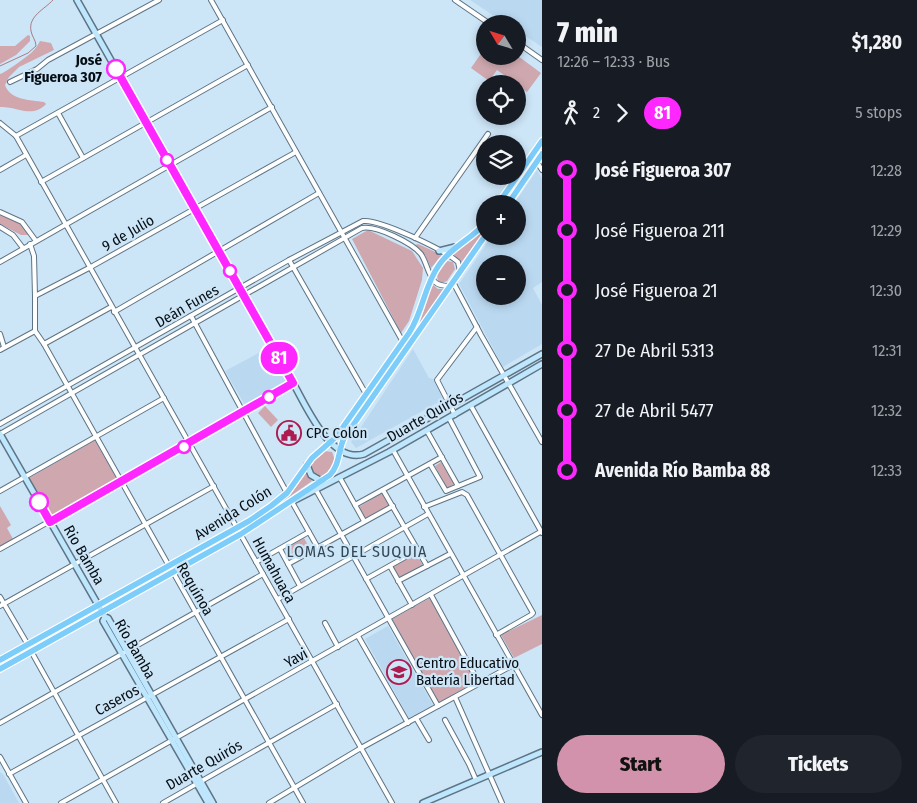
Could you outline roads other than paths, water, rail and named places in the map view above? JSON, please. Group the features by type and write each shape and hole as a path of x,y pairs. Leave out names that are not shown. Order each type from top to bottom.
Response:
{"main road":[{"path":"77,0 239,289 330,443"},
{"path":"504,195 542,141"},
{"path":"514,195 542,154"},
{"name":"Avenida Colón","path":"0,669 104,614 271,506 287,493 317,453 336,437 403,342 419,315 432,277 447,255 476,231"},
{"name":"Avenida Colón","path":"0,660 98,605 241,534 321,482 334,470 344,438 479,245"},
{"path":"439,251 458,246"},
{"name":"Duarte Quirós","path":"330,443 354,455 364,454 542,354"},
{"name":"Duarte Quirós","path":"292,502 427,431 542,364"},
{"name":"Rio Bamba","path":"0,434 104,614"},
{"path":"307,465 311,475 321,482 328,484"},
{"name":"Río Bamba","path":"104,614 104,620 125,651 175,739 208,803"},
{"path":"423,803 542,752"},
{"name":"Río Bamba","path":"199,783 213,803"}],"street":[{"path":"10,82 37,69 48,60 159,0"},
{"path":"211,0 403,342"},
{"path":"456,0 477,15"},
{"path":"0,123 16,136 223,20"},
{"path":"526,49 542,60"},
{"path":"41,182 248,64"},
{"path":"0,262 272,107"},
{"path":"58,113 83,158"},
{"path":"415,238 488,134"},
{"name":"Humahuaca","path":"16,136 392,803"},
{"name":"9 de Julio","path":"35,296 89,268 296,152"},
{"path":"0,170 26,155"},
{"path":"536,162 542,170"},
{"path":"114,312 319,193"},
{"path":"0,212 22,222 36,241"},
{"name":"Deán Funes","path":"0,424 289,260 363,221 371,220 415,238 447,255 458,262 460,273"},
{"path":"0,227 13,235 23,248"},
{"name":"Deán Funes","path":"0,434 362,228 375,228 415,248 425,261 432,277"},
{"path":"0,334 2,348 35,331 34,256 30,244"},
{"path":"289,260 366,394"},
{"path":"432,277 440,285 452,284 542,442"},
{"path":"44,344 111,307"},
{"path":"191,316 287,493"},
{"path":"455,415 437,380 477,327"},
{"name":"Requínoa","path":"35,331 303,803"},
{"path":"0,549 293,383"},
{"path":"0,491 164,398"},
{"path":"470,406 542,532"},
{"path":"430,464 446,491 481,476 449,418"},
{"path":"427,431 458,486"},
{"path":"392,450 542,715"},
{"path":"355,505 442,457"},
{"path":"340,478 364,521"},
{"path":"321,482 316,490 438,706"},
{"path":"2,605 214,486"},
{"path":"383,490 427,566"},
{"path":"424,507 462,492 467,494 533,613 496,635"},
{"path":"292,502 318,548"},
{"path":"288,564 392,506"},
{"path":"278,599 428,514"},
{"path":"256,562 309,532"},
{"name":"Yavi","path":"61,803 542,532"},
{"path":"280,549 300,586"},
{"path":"366,579 418,550"},
{"path":"398,581 450,554"},
{"path":"390,566 412,605"},
{"path":"0,723 263,574"},
{"path":"430,595 479,683"},
{"path":"0,597 2,605 28,645 116,803"},
{"name":"Caseros","path":"9,774 289,619"},
{"path":"325,624 338,647"},
{"path":"358,636 408,723"},
{"path":"269,803 362,748 513,665"},
{"path":"455,696 502,803"},
{"path":"537,705 542,702"},
{"name":"Duarte Quirós","path":"163,803 337,704"},
{"path":"416,718 429,740"},
{"path":"445,720 476,780"},
{"path":"0,757 26,803"}],"waterway":[{"path":"0,66 28,53 36,46 31,31 32,21 53,0"}],"place":[{"name":"José Figueroa 307","path":"116,69"},
{"name":"CPC Colón","path":"289,433"},
{"name":"Centro Educativo Batería Libertad","path":"399,672"}],"district":[{"name":"LOMAS DEL SUQUIA","path":"357,551"}]}
